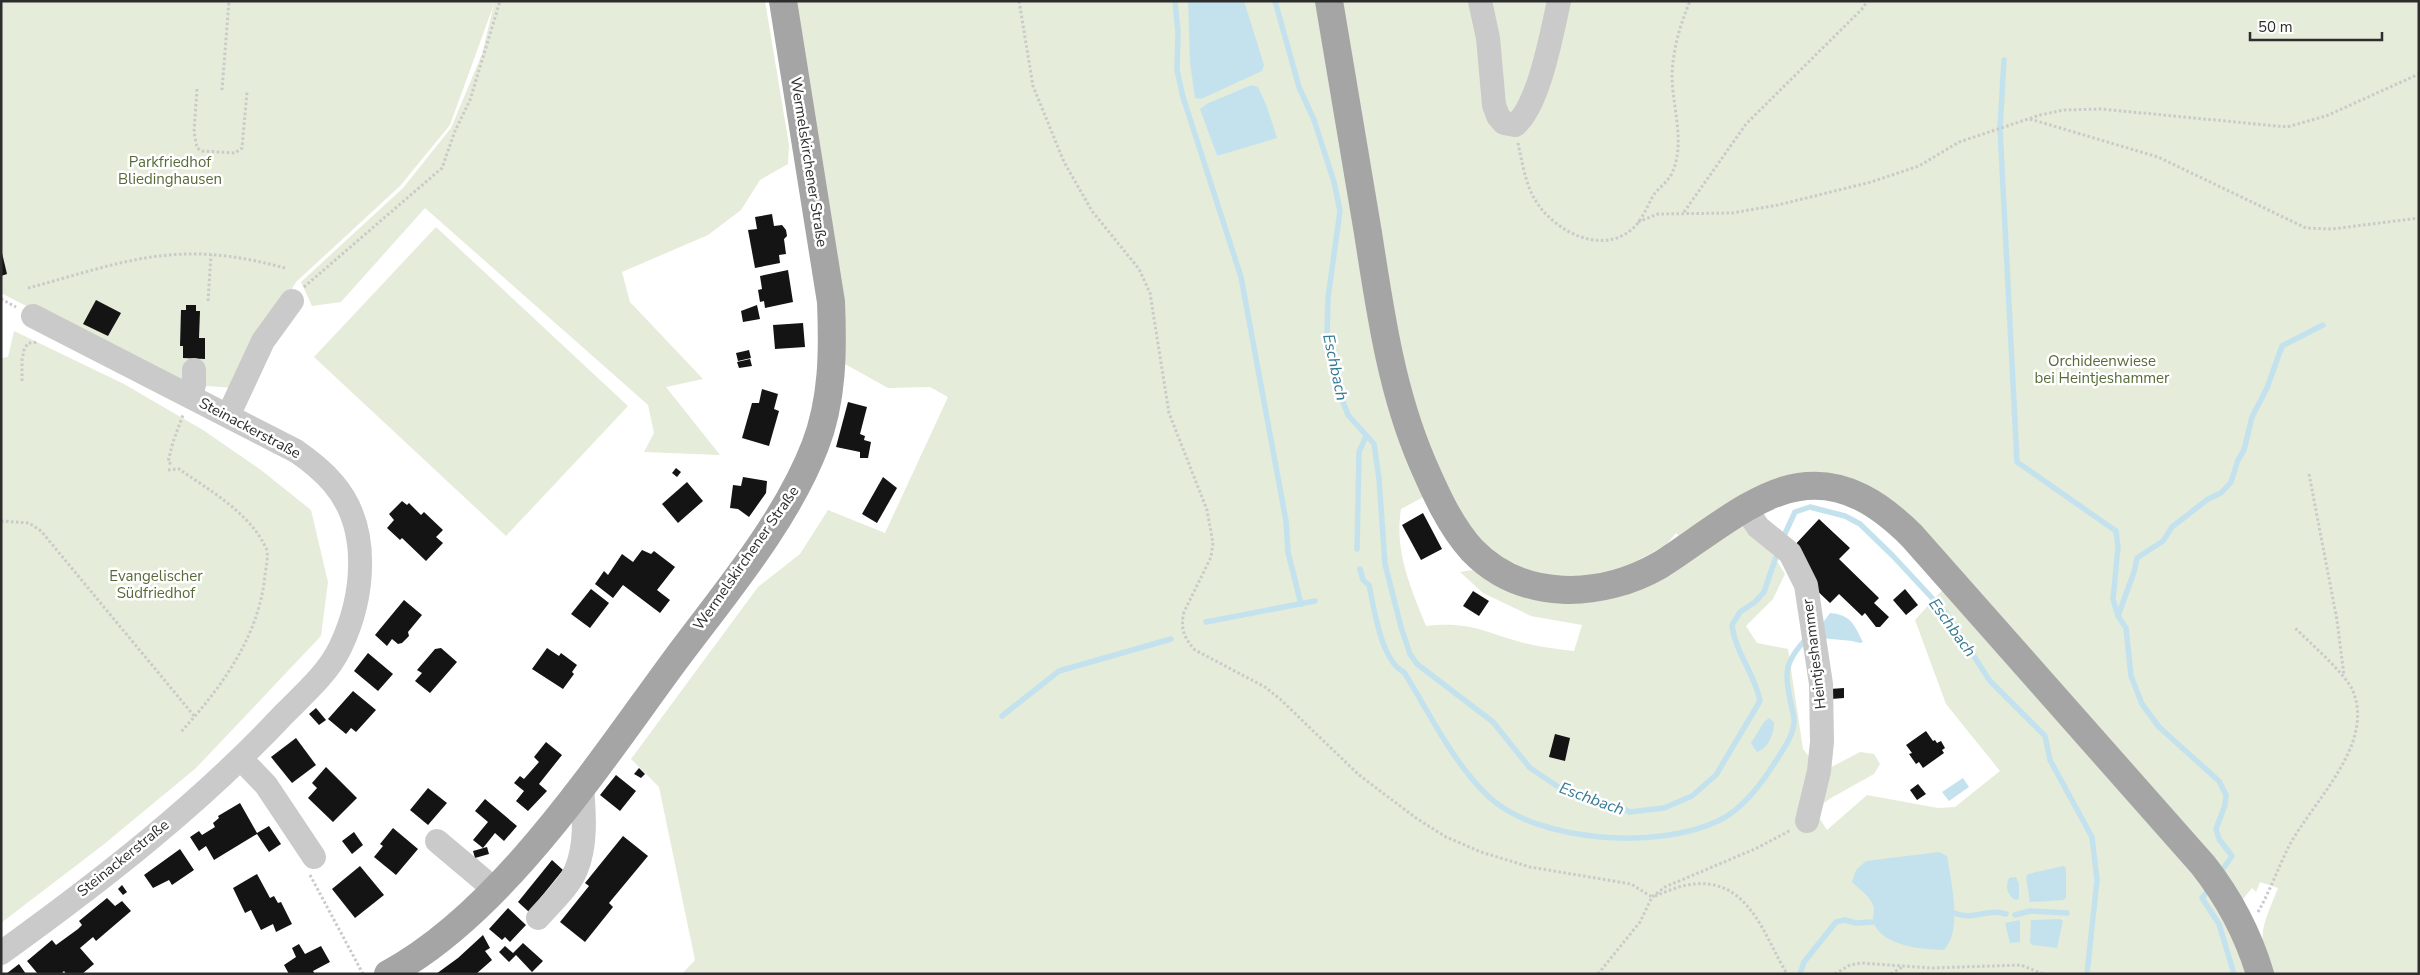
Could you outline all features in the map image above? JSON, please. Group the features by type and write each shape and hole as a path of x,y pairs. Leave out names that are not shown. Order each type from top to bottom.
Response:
{"main road":[{"name":"Wermelskirchener Straße","path":"388,974 430,949 475,909 528,852 582,786 745,565 792,497 816,444 828,394 833,347 831,302 783,1"},
{"path":"1329,1 1373,268 1395,380 1410,432 1422,463 1448,516 1465,541 1492,566 1516,580 1553,590 1588,590 1618,584 1643,574 1746,509 1786,490 1798,487 1823,486 1856,494 1890,515 1918,542 2197,858 2224,893 2243,930 2260,974"}],"street":[{"path":"1480,1 1488,38 1494,105 1498,116 1504,123 1515,125 1527,113 1548,49 1559,1"},
{"path":"228,416 263,341 292,301"},
{"name":"Steinackerstraße","path":"1,953 132,853 242,760 318,679 339,650 352,620 358,588 360,560 357,532 348,507 334,484 316,466 296,451 190,395 32,316"},
{"path":"190,395 194,385 194,370"},
{"name":"Heintjeshammer","path":"1746,509 1758,527 1795,560 1806,585 1821,684 1821,755 1807,821"},
{"path":"242,760 272,793 314,857"},
{"path":"538,918 570,881 577,869 583,839 582,786"},
{"path":"437,841 494,889"}],"path":[{"path":"222,90 228,1"},
{"path":"292,301 308,282 442,168 455,132 470,100 500,1"},
{"path":"1019,1 1033,86 1064,162 1092,211 1139,269 1150,293 1169,412 1207,510 1214,543 1211,557 1184,612 1182,621 1186,640 1195,650 1248,677 1272,693 1359,775 1416,818 1446,837 1480,852 1530,867 1631,884 1652,897"},
{"path":"1515,125 1524,171 1533,197 1547,216 1565,231 1592,241 1614,238 1628,232 1638,222 1654,196 1672,173 1678,146 1672,76 1674,54 1679,27 1690,1"},
{"path":"1683,213 1746,124 1864,7 1867,1"},
{"path":"1638,222 1658,214 1741,211 1778,205 1870,182 1919,166 1960,142 2064,110 2100,109 2287,127 2326,116 2419,74"},
{"path":"197,90 194,132 197,148 202,151 235,153 242,148 247,92"},
{"path":"2030,119 2158,157 2306,228 2332,229 2419,218"},
{"path":"28,288 132,261 192,254 247,259 285,268"},
{"path":"208,301 211,255"},
{"path":"22,381 24,350 28,343 44,342"},
{"path":"170,464 168,462 173,442 190,395"},
{"path":"168,470 178,469 210,491 246,521 267,550 264,589 253,627 233,666 195,717 180,733"},
{"path":"2309,474 2337,620 2344,677"},
{"path":"1,521 29,523 41,530 195,717"},
{"path":"2243,930 2260,907 2289,846 2353,744 2358,725 2358,713 2352,689 2344,677 2294,627"},
{"path":"1598,974 1640,922 1652,897 1665,887 1757,848 1807,821"},
{"path":"1652,897 1688,885 1706,884 1725,888 1743,899 1756,916 1787,974"},
{"path":"315,885 363,974"},
{"path":"1835,974 1855,963 1931,968 2013,964 2033,968 2043,974"},
{"path":"1891,974 1904,966"}],"green space":[{"name":"Parkfriedhof Bliedinghausen","path":"1,1 765,1 789,145 788,164 760,180 741,210 708,235 622,272 630,302 703,379 666,387 720,455 644,452 654,433 648,405 425,208 341,302 312,306 301,282 403,188 451,128 482,54 494,4 450,125 400,186 296,282 260,340 235,388 178,384 1,293"},
{"path":"795,1 1320,1 1427,495 1401,509 1399,525 1405,569 1426,626 1466,626 1530,644 1574,651 1582,625 1531,616 1483,593 1460,572 1473,570 1505,587 1547,600 1747,521 1767,546 1785,574 1773,599 1746,626 1757,643 1788,649 1803,749 1822,772 1860,752 1874,754 1880,764 1874,774 1831,798 1814,810 1827,830 1867,795 1938,808 1955,807 2000,771 1946,704 1915,620 1946,586 2203,878 2250,974 682,974 695,960 659,787 631,759 758,587 800,554 828,510 885,533 948,397 930,387 888,388 845,364 844,302","holes":["1251,85 1253,144 1217,156 1201,109 1208,103"]},
{"name":"Orchideenwiese bei Heintjeshammer","path":"1338,1 2419,1 2419,974 2271,974 2264,949 2263,930 2278,888 2260,882 2256,892 2252,888 2240,903 1916,528 1774,480 1727,503 1679,536 1676,533 1666,545 1611,575 1573,581 1532,575 1503,561 1463,524 1420,424 1390,301"},
{"path":"436,227 628,406 506,536 314,357"},
{"name":"Evangelischer Südfriedhof","path":"14,331 124,384 203,430 261,470 311,510 328,582 321,636 196,768 103,845 1,923 1,358 8,357"}],"water":[{"path":"1188,1 1244,1 1264,65 1262,71 1201,99 1195,98 1190,62"},
{"path":"1251,85 1258,87 1277,138 1217,156 1200,109 1208,103"},
{"path":"1830,613 1848,619 1863,642 1821,638 1819,628"},
{"path":"1769,718 1774,722 1772,735 1768,744 1757,752 1751,743 1764,722"},
{"path":"1963,778 1969,787 1949,801 1942,792"},
{"path":"1939,852 1947,856 1953,892 1954,918 1950,942 1944,950 1935,950 1905,945 1886,938 1874,924 1874,909 1871,901 1852,882 1856,870 1866,861"},
{"path":"2063,866 2066,868 2066,897 2064,900 2030,902 2026,877 2028,874"},
{"path":"2016,877 2019,884 2019,898 2017,900 2013,899 2007,887 2009,878"},
{"path":"2060,919 2063,921 2057,948 2032,945 2030,942 2031,920"},
{"path":"2020,920 2020,942 2010,943 2005,923"}],"building":[{"path":"772,214 774,226 782,225 786,230 787,236 784,239 786,254 779,255 780,263 755,268 748,230 757,229 755,217"},
{"path":"1,254 7,274 1,276"},
{"path":"788,270 793,302 765,308 764,301 760,302 758,290 762,289 760,276"},
{"path":"96,300 121,313 108,336 83,324"},
{"path":"186,305 196,305 196,311 200,311 199,338 205,338 205,359 183,358 183,346 180,346 181,310 186,310"},
{"path":"757,305 760,319 743,322 741,311"},
{"path":"803,323 805,347 775,349 773,325"},
{"path":"749,350 751,358 738,361 736,353"},
{"path":"750,359 752,366 739,368 737,362"},
{"path":"762,389 778,394 774,409 779,411 769,446 742,438 752,403 759,403"},
{"path":"848,402 867,407 860,434 865,436 864,440 871,442 868,458 860,458 860,452 836,447"},
{"path":"676,468 681,472 677,477 672,473"},
{"path":"743,477 767,481 766,493 749,517 738,509 730,508 733,485 741,486"},
{"path":"883,477 897,488 877,523 862,514"},
{"path":"687,482 703,501 678,523 662,504"},
{"path":"402,501 407,505 409,503 421,515 424,512 443,530 436,537 443,543 426,561 402,538 400,540 387,528 394,520 389,514"},
{"path":"1423,513 1442,549 1421,560 1402,525"},
{"path":"1819,519 1850,548 1839,559 1879,598 1874,603 1889,617 1880,627 1876,627 1865,613 1862,616 1839,594 1830,603 1811,585 1792,548"},
{"path":"642,550 651,554 654,551 675,567 657,590 670,600 660,613 623,585 613,598 595,584 604,571 608,575 622,554 633,562"},
{"path":"591,589 609,603 590,628 571,614"},
{"path":"1905,589 1918,605 1906,615 1893,600"},
{"path":"1473,591 1489,601 1479,616 1463,606"},
{"path":"404,600 422,615 408,632 409,636 402,643 398,644 392,639 387,646 375,635"},
{"path":"441,648 457,662 430,693 415,681 422,673 417,670 435,649"},
{"path":"547,648 559,656 561,653 577,665 572,672 574,674 563,689 532,669"},
{"path":"368,653 393,674 378,691 354,671"},
{"path":"1844,688 1844,698 1831,699 1830,689"},
{"path":"353,691 376,710 356,732 351,728 346,734 328,719"},
{"path":"316,708 326,720 319,725 309,714"},
{"path":"1926,731 1933,741 1935,740 1937,743 1941,741 1945,748 1942,750 1944,753 1923,768 1919,762 1916,764 1909,754 1912,753 1906,745"},
{"path":"1555,734 1570,738 1565,761 1549,757"},
{"path":"296,738 316,765 292,783 271,757"},
{"path":"546,742 562,755 539,784 547,791 528,811 516,801 524,791 514,783 520,776 524,779 539,762 534,757"},
{"path":"326,767 357,798 333,822 308,798 317,788 312,783"},
{"path":"639,768 645,774 641,778 634,774"},
{"path":"616,775 636,791 620,811 600,795"},
{"path":"1918,784 1926,794 1917,800 1910,790"},
{"path":"428,788 447,803 428,825 410,810"},
{"path":"485,799 517,826 504,841 495,833 483,848 473,840 488,822 475,811"},
{"path":"240,803 257,833 269,826 281,844 269,852 257,834 214,860 206,846 199,851 190,837 199,831 202,835 215,827 213,823 219,818 218,816"},
{"path":"393,828 418,849 396,875 374,857 383,846 380,844"},
{"path":"354,832 363,845 352,854 342,841"},
{"path":"623,836 648,856 609,903 613,907 585,942 560,922 589,886 585,883"},
{"path":"487,847 489,854 475,858 473,851"},
{"path":"180,849 194,870 172,885 169,880 153,888 144,875"},
{"path":"552,860 563,870 529,912 518,902"},
{"path":"360,866 384,895 355,918 332,889"},
{"path":"257,874 270,898 274,896 278,903 281,902 292,924 276,932 273,924 261,930 251,910 245,913 233,888"},
{"path":"122,885 127,892 123,895 118,889"},
{"path":"107,898 115,906 122,901 131,911 96,941 93,937 80,948 94,964 82,974 66,974 64,971 61,974 38,974 27,961 52,940 56,945 78,929 82,925 79,921"},
{"path":"508,908 526,925 510,942 505,937 502,940 489,929"},
{"path":"483,935 490,948 485,951 492,960 476,974 436,974 458,958"},
{"path":"523,943 543,961 532,972 516,955 509,962 499,952 505,946 513,953"},
{"path":"299,944 305,954 321,946 330,962 313,971 315,974 289,974 284,965 296,957 292,948"},
{"path":"19,964 26,974 6,974"}],"waterway":[{"path":"1175,1 1178,32 1177,70 1183,97 1241,277 1286,521 1288,552 1301,604"},
{"name":"Eschbach","path":"1275,1 1299,87 1314,120 1334,182 1340,211 1328,298 1327,334 1338,388 1348,415 1374,444 1379,479 1385,564 1401,627 1410,654 1417,664 1493,722 1530,768 1557,786 1575,794 1618,806 1630,812 1664,808 1692,796 1716,775 1760,701 1754,682 1737,644 1732,625 1740,612 1755,602 1764,592 1778,551"},
{"path":"2004,60 2000,128 2017,462 2116,531 2118,547 2113,599 2118,616 2126,628 2131,676 2142,704 2159,727 2219,781 2226,795 2225,805 2216,829 2219,839 2232,856 2220,873"},
{"path":"2118,616 2134,572 2137,558 2163,541 2172,527 2208,499 2221,493 2231,482 2238,460 2244,450 2252,417 2267,388 2282,346 2323,325"},
{"path":"1357,549 1359,452 1366,436"},
{"name":"Eschbach","path":"1782,540 1795,512 1810,507 1845,516 1860,524 1946,613 1990,681 2045,736 2050,760 2092,837 2097,880 2087,974"},
{"path":"1360,569 1363,580 1369,585 1376,620 1384,646 1396,666 1404,672 1443,738 1464,769 1489,797 1511,812 1538,824 1568,832 1601,837 1634,838 1666,836 1695,830 1720,820 1735,810 1748,798 1765,777 1791,735 1794,718 1787,676 1788,669 1793,655 1806,639"},
{"path":"1206,622 1315,601"},
{"path":"1002,716 1059,671 1171,639"},
{"path":"2210,888 2202,898 2219,924 2234,974"},
{"path":"2015,915 2030,911 2067,913"},
{"path":"1954,913 1968,916 1992,912 2006,914"},
{"path":"1800,974 1804,962 1836,922 1845,920 1856,923 1873,922"}]}
